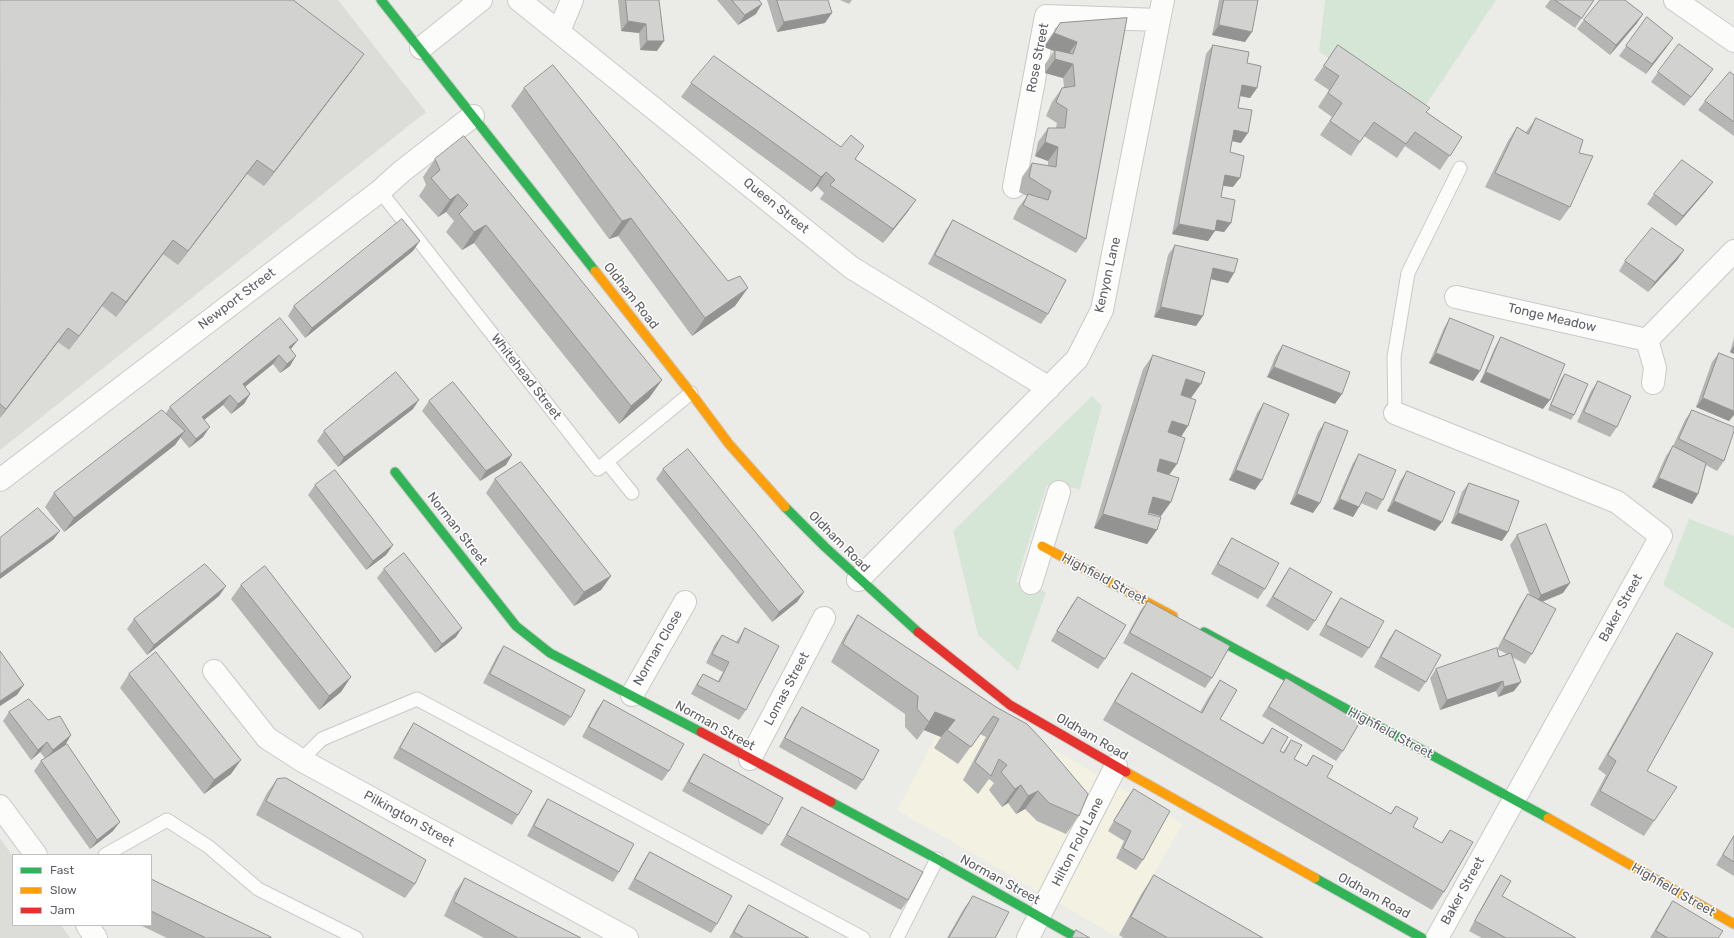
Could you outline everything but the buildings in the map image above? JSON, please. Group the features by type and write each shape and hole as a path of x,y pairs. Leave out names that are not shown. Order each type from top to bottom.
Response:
{"street":[{"name":"Oldham Road","path":"381,0 421,48 691,393 729,444 772,494 858,580 927,641 1010,705 1422,938"},
{"path":"421,48 481,0"},
{"name":"Queen Street","path":"519,0 852,268 1049,388"},
{"path":"559,31 572,0"},
{"path":"1675,0 1734,41"},
{"name":"Rose Street","path":"1014,187 1046,16 1161,10"},
{"name":"Kenyon Lane","path":"858,580 1077,359 1102,310 1161,10"},
{"name":"Newport Street","path":"0,480 380,191 401,172 473,116"},
{"path":"1653,383 1655,368 1648,340 1734,251"},
{"name":"Tonge Meadow","path":"1456,297 1648,340"},
{"name":"Baker Street","path":"1395,413 1617,502 1661,536 1437,938"},
{"name":"Norman Street","path":"395,472 516,626 550,654 632,695 937,860 1077,938"},
{"path":"1031,583 1059,492"},
{"name":"Highfield Street","path":"1042,546 1183,621"},
{"name":"Norman Close","path":"632,695 685,602"},
{"name":"Lomas Street","path":"750,760 824,618"},
{"name":"Highfield Street","path":"1197,629 1514,799 1734,924"},
{"name":"Pilkington Street","path":"214,671 267,738 301,760 627,938"},
{"name":"Hilton Fold Lane","path":"1028,938 1040,918 1116,766"},
{"path":"0,806 35,854"},
{"path":"87,926 96,938"}],"lane":[{"path":"1395,413 1394,358 1408,273 1460,168"},
{"name":"Whitehead Street","path":"380,191 598,469 607,462"},
{"path":"632,494 607,462 691,393"},
{"path":"301,760 322,739 417,699 863,938"},
{"path":"107,854 168,820 209,847 258,889 356,938"},
{"path":"897,938 937,860"}],"shaded area":[{"path":"0,0 338,0 426,112 0,450"},
{"path":"958,694 1183,824 1117,937 897,810"},
{"path":"0,838 12,856 12,926 62,926 70,938 0,938"}],"green space":[{"path":"1325,0 1496,0 1420,114 1319,52"},
{"path":"1092,396 1102,406 1080,489 1047,485 1016,582 1046,592 1018,671 978,635 953,531"},
{"path":"1689,519 1734,536 1734,629 1663,585"}],"traffic: fast":[{"path":"381,0 595,271"},
{"path":"395,472 516,626 550,653 701,732"},
{"path":"785,507 825,547 918,632"},
{"path":"1204,632 1548,818"},
{"path":"831,802 937,859 1077,938"},
{"path":"1315,878 1422,938"}],"traffic: slow":[{"path":"595,271 729,444 785,507"},
{"path":"1042,546 1173,616"},
{"path":"1126,772 1315,878"},
{"path":"1548,818 1734,924"}],"traffic: jam":[{"path":"918,632 1010,705 1126,772"},
{"path":"701,732 831,802"}]}
